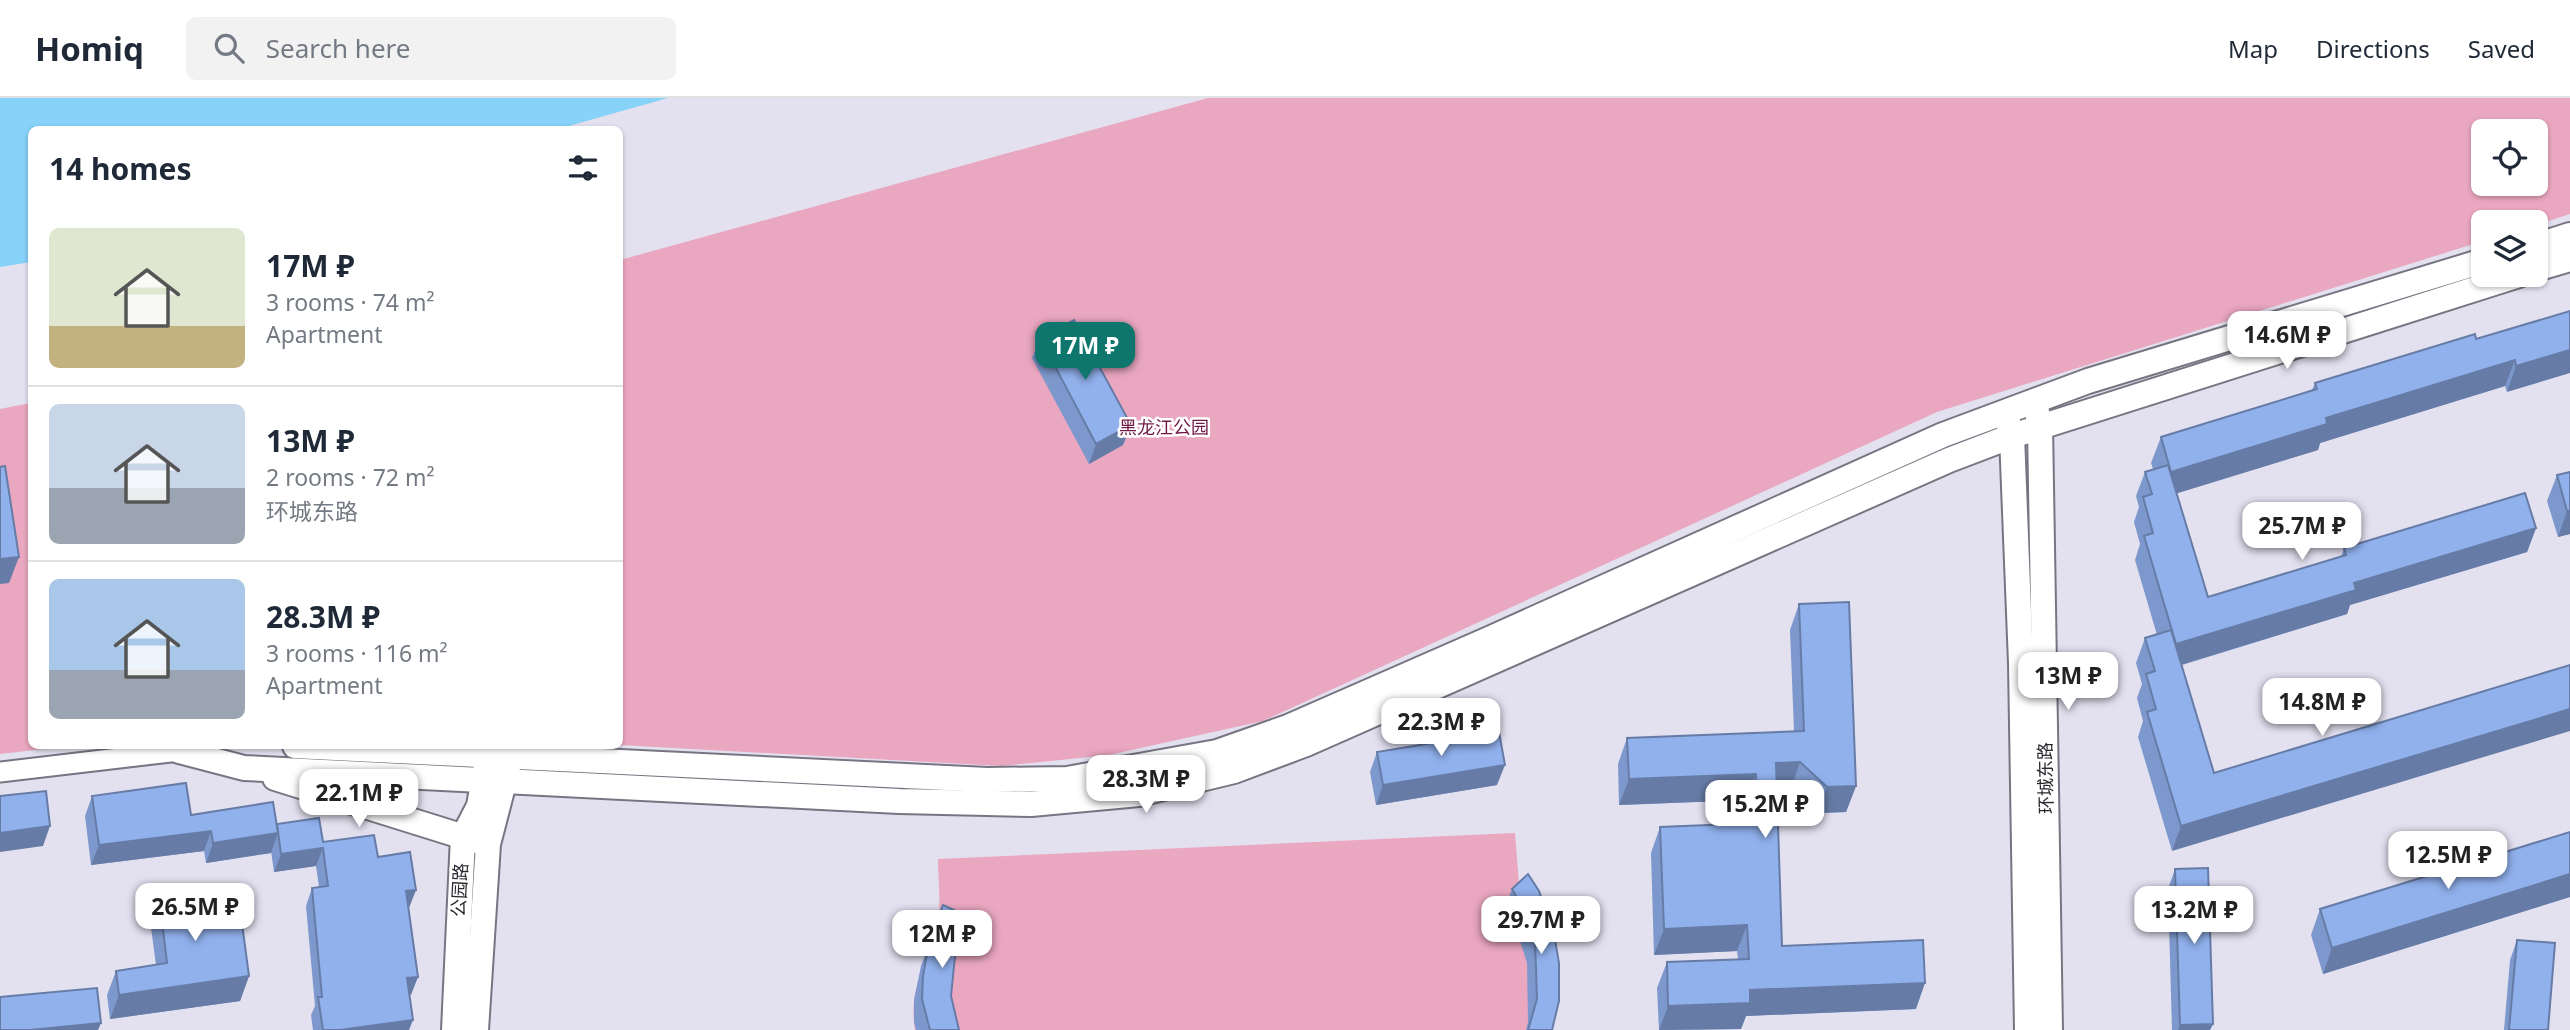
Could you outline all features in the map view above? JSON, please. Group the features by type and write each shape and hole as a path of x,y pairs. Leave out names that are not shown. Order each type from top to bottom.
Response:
{"street":[{"path":"2548,242 2570,235"},
{"path":"2548,266 2570,259"},
{"path":"244,768 497,768 987,780 1067,779 1217,752 1288,727 1943,435 2088,382 2471,265"},
{"path":"323,749 497,768 980,803 1083,801 1139,794 1234,771 1306,744 1949,460 2040,425 2481,287"},
{"name":"环城东路","path":"2035,401 2040,425 2050,1030"},
{"name":"环城东路","path":"2005,412 2012,436 2021,663 2027,1030"},
{"path":"0,772 197,749"},
{"path":"179,751 244,768 488,844"},
{"name":"公园路","path":"454,1030 463,837 497,768"},
{"name":"公园路","path":"476,1030 488,844 497,768"}],"green space":[{"name":"黑龙江公园","path":"1208,98 2570,98 2570,214 2548,221 2548,210 2471,210 2471,245 1937,412 1263,721 1109,755 1002,766 623,745 623,259"},
{"path":"28,404 28,749 44,749 0,754 0,409"},
{"path":"1515,833 1520,897 1549,1030 915,1030 914,999 938,919 938,859"}],"water":[{"path":"0,98 668,98 569,126 28,126 28,262 0,267"}],"building":[{"path":"2570,311 2570,350 2516,366 2515,360 2326,418 2327,424 2171,472 2161,437 2317,389 2315,383 2475,334 2476,339"},
{"path":"1074,320 1131,425 1096,444 1040,338"},
{"path":"2168,465 2208,597 2346,555 2344,548 2525,493 2536,528 2354,583 2356,590 2176,644 2144,536 2153,533 2143,497 2152,494 2145,472"},
{"path":"5,466 19,557 0,559 0,467"},
{"path":"2570,472 2570,511 2567,511 2557,475"},
{"path":"1849,602 1856,786 1827,787 1800,762 1776,763 1782,946 1923,940 1925,983 1750,990 1750,1003 1668,1006 1667,962 1749,959 1747,925 1664,929 1660,827 1758,823 1756,774 1629,779 1627,738 1804,731 1799,604"},
{"path":"2171,630 2214,773 2570,665 2570,709 2181,826 2147,712 2156,709 2146,674 2155,671 2145,638"},
{"path":"1499,732 1505,765 1383,785 1377,752"},
{"path":"186,783 191,815 273,802 278,833 213,843 211,831 99,845 92,796"},
{"path":"46,791 50,826 0,833 0,796"},
{"path":"319,818 323,842 374,835 378,857 410,852 416,890 406,891 418,977 407,978 413,1020 323,1030 318,997 322,997 312,888 328,886 323,848 281,854 277,824"},
{"path":"2570,832 2570,874 2332,948 2320,909"},
{"path":"2208,868 2213,1024 2180,1025 2175,869"},
{"path":"1528,874 1539,891 1554,934 1559,963 1559,1001 1552,1030 1528,1030 1537,999 1535,940 1529,918 1512,889"},
{"path":"237,886 249,976 119,995 116,971 167,963 159,895"},
{"path":"943,905 969,917 956,946 951,996 959,1030 930,1030 922,999 929,943"},
{"path":"2517,940 2555,943 2548,1030 2509,1030"},
{"path":"97,988 101,1023 0,1030 0,997"}]}
